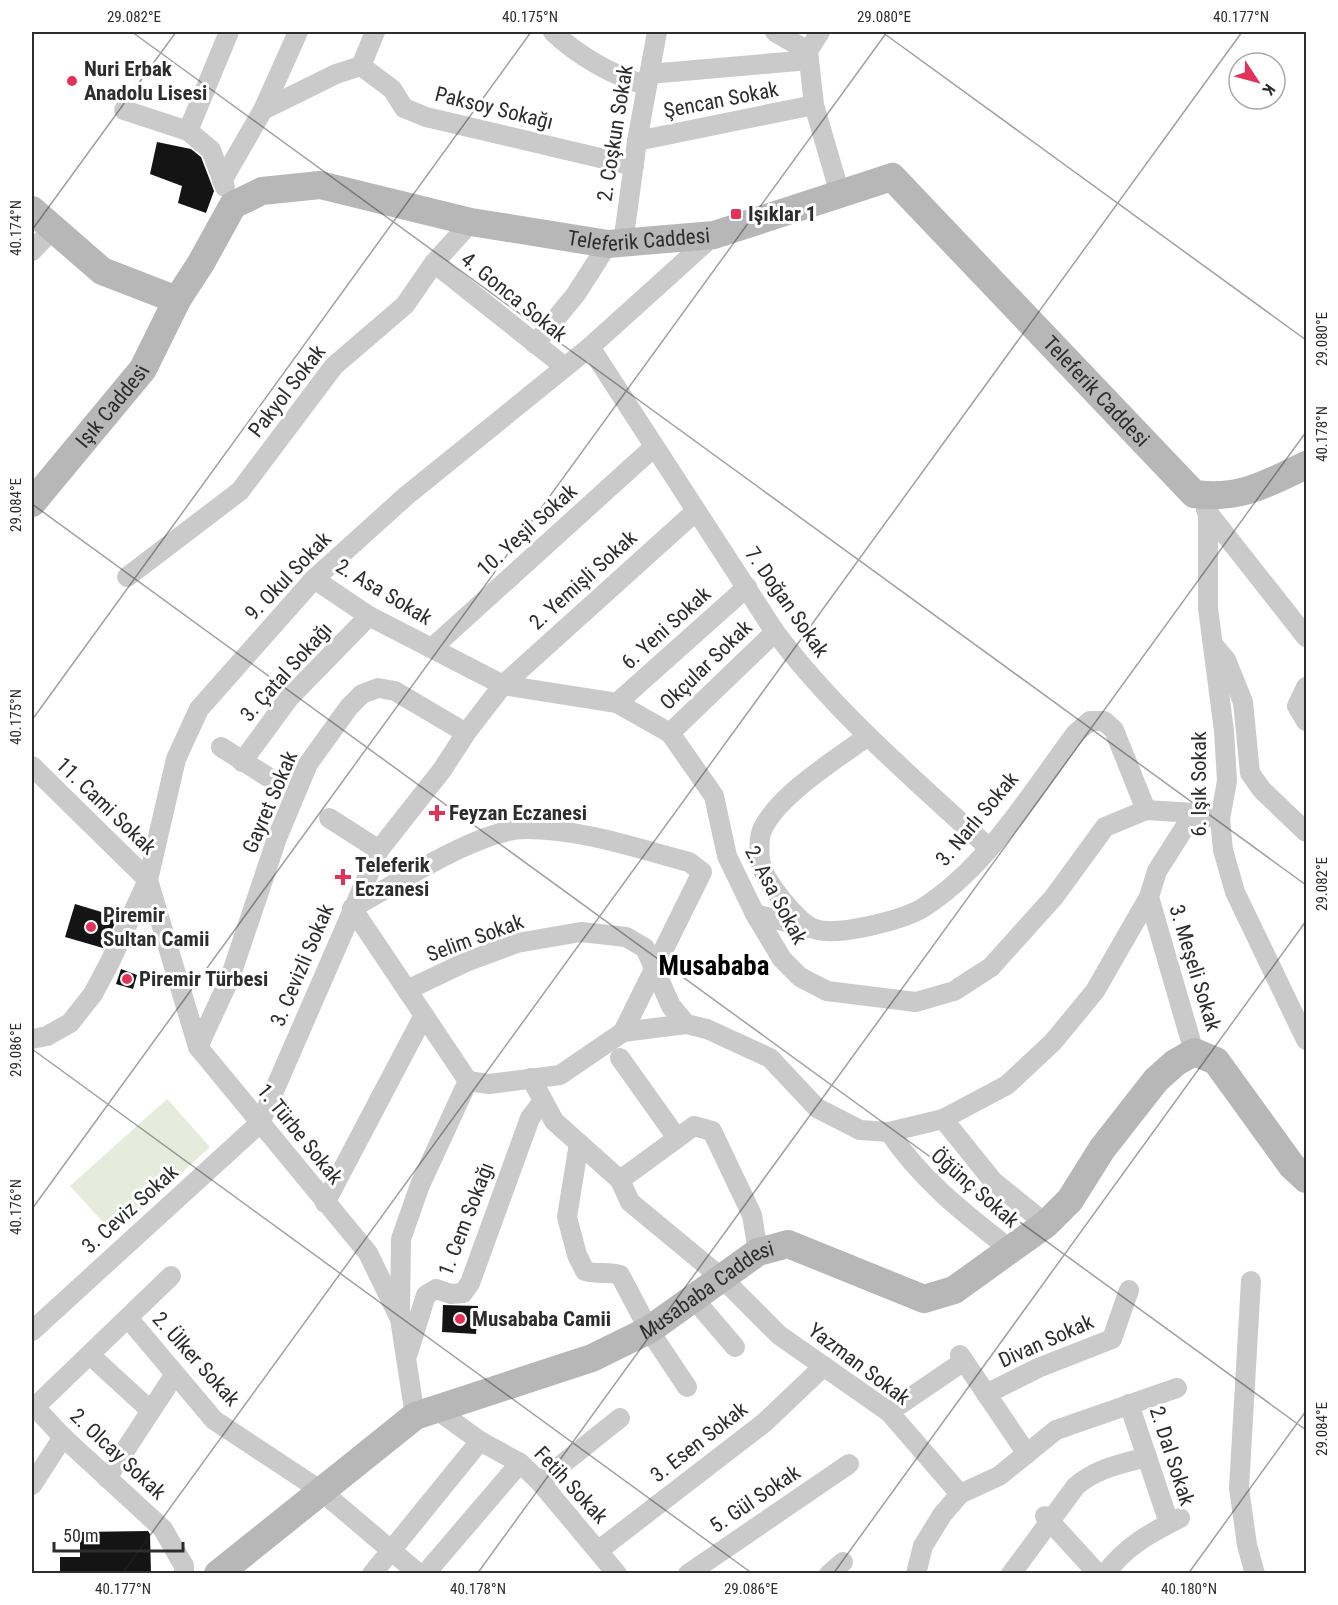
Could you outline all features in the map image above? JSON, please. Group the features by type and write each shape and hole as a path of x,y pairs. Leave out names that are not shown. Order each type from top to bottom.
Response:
{"main road":[{"name":"Teleferik Caddesi","path":"227,193 320,185 471,222 616,243 714,235 892,177 1201,503"},
{"path":"32,210 102,271 177,300 201,263 227,193"},
{"name":"Işık Caddesi","path":"32,503 143,369 177,300"},
{"path":"1201,503 1256,489 1306,465"},
{"path":"1194,1052 1216,1061 1292,1166 1306,1179"},
{"name":"Musababa Caddesi","path":"218,1574 320,1490 426,1413 592,1358 649,1329 723,1279 758,1252 788,1244 924,1299 954,1290 1046,1224 1070,1200 1102,1149 1156,1080 1175,1063 1194,1052"}],"street":[{"path":"188,131 229,32"},
{"path":"227,193 298,32"},
{"path":"263,110 336,74 361,66 375,32"},
{"path":"542,32 560,50 589,66 641,79 809,55"},
{"path":"553,32 563,42 641,79"},
{"name":"2. Coşkun Sokak","path":"616,243 634,166 641,79 657,32"},
{"path":"776,32 809,55"},
{"path":"820,32 809,55 814,105 840,194"},
{"name":"Paksoy Sokağı","path":"361,66 392,89 404,108 426,117 634,166"},
{"name":"Şencan Sokak","path":"637,141 814,105"},
{"path":"124,110 188,131 211,150 227,193"},
{"name":"Pakyol Sokak","path":"127,577 240,491 334,366 405,305 434,263 471,222"},
{"path":"32,251 54,228"},
{"name":"9. Okul Sokak","path":"32,1039 47,1036 70,1023 93,994 148,880 176,759 199,708 314,579 406,496 590,347 714,235"},
{"path":"534,344 616,243"},
{"name":"4. Gonca Sokak","path":"434,263 565,367"},
{"name":"7. Doğan Sokak","path":"590,347 775,632 807,674 868,736 989,848"},
{"name":"10. Yeşil Sokak","path":"432,648 654,447"},
{"path":"1201,503 1306,637"},
{"name":"6. Işık Sokak","path":"1201,503 1208,608 1224,731 1227,781 1220,819 1223,850 1235,892 1301,1010 1306,1040"},
{"name":"2. Yemişli Sokak","path":"503,685 696,511"},
{"name":"2. Asa Sokak","path":"314,579 369,616 503,685 617,703 670,733 714,796 727,856 754,914 782,959 800,977 827,991 915,1002 954,991 991,968 1054,897 1105,827 1146,810 1194,813 1220,819"},
{"name":"6. Yeni Sokak","path":"617,703 747,587"},
{"name":"3. Çatal Sokağı","path":"242,762 288,698 369,616"},
{"name":"Okçular Sokak","path":"670,733 775,632"},
{"path":"1213,645 1226,660 1243,702 1250,773 1262,790 1306,832"},
{"name":"3. Cevizli Sokak","path":"260,1123 379,850 442,770 466,733 503,685"},
{"path":"1306,687 1297,706 1306,721"},
{"name":"Gayret Sokak","path":"198,1047 230,978 277,838 308,764 349,707 362,694 378,688 395,691 466,733"},
{"name":"3. Narlı Sokak","path":"754,914 815,929 846,930 888,922 920,909 956,882 989,848 1076,733 1090,720 1104,721 1114,730 1146,810"},
{"path":"815,929 796,914 774,890 760,864 760,834 771,814 801,786 868,736"},
{"path":"221,747 268,777"},
{"name":"11. Cami Sokak","path":"32,766 148,880"},
{"name":"3. Meşeli Sokak","path":"686,1024 707,1029 770,1058 817,1108 860,1130 889,1132 943,1119 1007,1085 1053,1042 1095,991 1149,897 1157,871 1194,813"},
{"path":"329,818 379,850"},
{"path":"623,1032 655,965 702,872 688,862 572,833 525,828 473,842 352,908 468,1081 489,1084 560,1075 623,1032 686,1024 665,996 655,965"},
{"name":"1. Türbe Sokak","path":"148,880 198,1047 368,1253 400,1319 406,1358 426,1413"},
{"name":"3. Meşeli Sokak","path":"1149,897 1194,1052"},
{"name":"Selim Sokak","path":"407,990 466,962 517,943 581,932 626,937 645,948 655,965"},
{"path":"325,1203 424,1015"},
{"path":"620,1058 677,1138"},
{"name":"Yazman Sokak","path":"531,1078 554,1121 620,1180 630,1202 723,1279 779,1335 889,1412 960,1494"},
{"path":"400,1319 401,1239 420,1185 468,1081"},
{"name":"1. Cem Sokağı","path":"406,1358 426,1295 436,1289 451,1294 463,1293 470,1283 530,1118 543,1101"},
{"path":"943,1119 993,1181 1046,1224"},
{"name":"3. Ceviz Sokak","path":"32,1331 260,1123"},
{"path":"620,1180 694,1126 712,1131 752,1215 758,1252"},
{"name":"Öğünç Sokak","path":"889,1132 910,1163 941,1195 1011,1250"},
{"path":"579,1143 567,1217 577,1255 585,1271 596,1274 609,1271 620,1275 649,1329 687,1387"},
{"name":"2. Ülker Sokak","path":"33,1406 90,1355 171,1276"},
{"path":"1251,1281 1239,1488 1246,1545 1255,1574"},
{"name":"Divan Sokak","path":"986,1394 1038,1368 1112,1339 1129,1290"},
{"path":"693,1299 735,1347"},
{"name":"2. Ülker Sokak","path":"128,1318 214,1420 320,1490 419,1574"},
{"path":"90,1355 151,1411"},
{"path":"889,1412 962,1358 1026,1454"},
{"name":"3. Esen Sokak","path":"599,1550 764,1423 824,1366"},
{"path":"107,1478 175,1374"},
{"path":"916,1574 923,1546 942,1515 960,1494 999,1476 1056,1430 1177,1388"},
{"name":"2. Dal Sokak","path":"1105,1574 1118,1557 1144,1535 1175,1521 1147,1457 1130,1404"},
{"name":"2. Olcay Sokak","path":"33,1406 63,1437 163,1529 184,1566 184,1574"},
{"name":"Fetih Sokak","path":"426,1413 520,1463 540,1482 617,1574"},
{"path":"540,1482 620,1418"},
{"path":"32,1485 63,1437"},
{"path":"372,1574 480,1441"},
{"path":"1011,1574 1048,1519 1088,1475 1147,1457"},
{"path":"426,1574 520,1463"},
{"name":"5. Gül Sokak","path":"688,1574 849,1464"},
{"path":"1048,1519 1098,1574"}],"green space":[{"path":"167,1099 210,1147 114,1234 70,1186"}],"building":[{"path":"157,142 191,149 201,157 214,191 206,213 178,203 182,186 150,174"},
{"name":"Piremir Sultan Camii","path":"75,904 118,917 103,948 65,937"},
{"name":"Piremir Türbesi","path":"121,969 137,975 133,989 116,984"},
{"name":"Musababa Camii","path":"443,1305 478,1306 476,1334 442,1332"},
{"path":"148,1531 151,1574 60,1574 60,1557 80,1557 80,1532"}],"place":[{"name":"Nuri Erbak Anadolu Lisesi","path":"72,81"},
{"name":"Işıklar 1","path":"736,214"},
{"name":"Feyzan Eczanesi","path":"437,813"},
{"name":"Teleferik Eczanesi","path":"343,877"},
{"name":"Piremir Sultan Camii","path":"91,927"},
{"name":"Piremir Türbesi","path":"127,979"},
{"name":"Musababa Camii","path":"460,1319"}],"district":[{"name":"Musababa","path":"714,966"}]}
